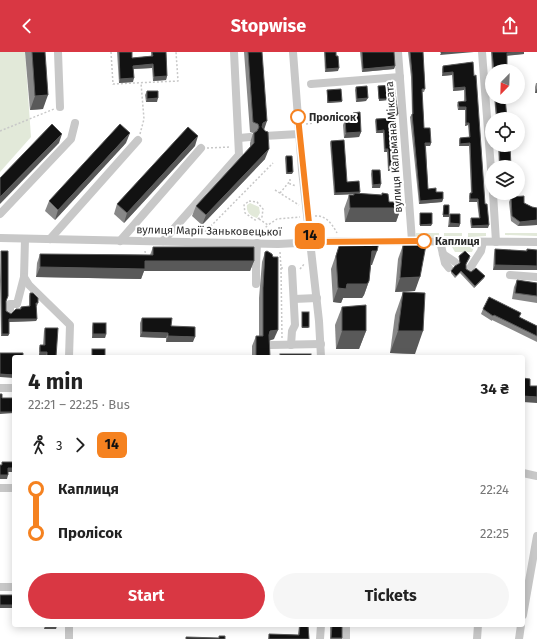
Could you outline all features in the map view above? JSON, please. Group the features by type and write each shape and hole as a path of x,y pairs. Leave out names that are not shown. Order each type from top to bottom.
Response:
{"street":[{"path":"58,52 60,107"},
{"path":"163,241 240,155 234,52"},
{"path":"293,52 299,134 317,298 321,355"},
{"name":"вулиця Кальмана Міксата","path":"398,52 412,241"},
{"path":"482,52 490,160"},
{"path":"311,84 400,76"},
{"path":"0,214 71,139 74,123"},
{"path":"264,136 299,134"},
{"path":"239,138 250,137"},
{"path":"50,239 138,140"},
{"path":"120,240 201,148"},
{"path":"493,200 496,242"},
{"name":"вулиця Марії Заньковецької","path":"0,238 257,243 412,241 537,242"},
{"path":"10,312 10,304 17,304 24,277 25,239"},
{"path":"440,242 445,263 449,268"},
{"path":"469,266 477,258 483,242"},
{"path":"256,284 257,243"},
{"path":"443,254 455,262"},
{"path":"291,345 292,331 295,325 292,268"},
{"path":"510,275 537,277"},
{"path":"24,277 29,285 70,325 69,355"},
{"path":"294,300 317,298"},
{"path":"271,345 321,344"},
{"path":"0,388 12,388"},
{"path":"525,473 537,476"},
{"path":"0,488 12,488"},
{"path":"525,604 537,536"},
{"path":"0,587 12,587"},
{"path":"69,627 69,639"},
{"path":"320,639 321,627"},
{"path":"346,627 346,639"},
{"path":"477,639 478,627"},
{"path":"519,639 521,627"}],"path":[{"path":"111,52 113,84 178,81 176,52"},
{"path":"138,140 144,119 141,83"},
{"path":"0,131 60,107"},
{"path":"201,148 239,147"},
{"path":"205,232 273,162"},
{"path":"280,193 290,180 290,184 297,187"},
{"path":"275,190 299,206"},
{"path":"260,233 277,219 301,217 298,199"},
{"path":"259,219 264,212 260,204 253,201 246,202 244,205 245,213 255,220 259,219 268,225"},
{"path":"311,216 320,216 330,222 337,235"},
{"path":"146,250 146,262"},
{"path":"281,268 282,345"}],"green space":[{"path":"0,52 25,52 31,137 0,172"},
{"path":"250,203 259,207 260,213 257,218 250,215 248,212 247,205"},
{"path":"416,233 439,233 439,237 416,237"},
{"path":"444,233 462,233 462,236 444,236"},
{"path":"468,233 486,233 486,236 468,237"},
{"path":"505,233 537,233 537,236 505,235"},
{"path":"452,247 474,247 472,252 455,252"}],"building":[{"path":"32,52 45,52 48,95 35,96"},
{"path":"119,52 132,52 132,58 153,56 152,52 166,52 167,76 154,77 153,64 133,66 134,78 120,79"},
{"path":"248,52 262,52 267,121 263,123 262,127 268,132 269,149 206,215 196,206 254,143 254,133 259,127 258,124 253,122"},
{"path":"325,52 336,52 336,56 338,56 339,68 326,69"},
{"path":"362,52 394,52 395,66 363,69"},
{"path":"410,52 423,52 425,89 422,89 424,128 430,128 431,143 425,143 428,189 436,188 436,192 443,192 443,199 420,201 412,114 412,74"},
{"path":"492,52 519,52 507,53 507,64 493,64"},
{"path":"473,62 474,76 476,75 485,204 487,204 489,225 472,226 471,218 480,218 478,199 470,199 470,193 472,193 470,143 460,144 460,138 470,137 469,123 466,123 466,107 459,107 458,102 466,101 465,87 454,88 453,72 443,73 443,66"},
{"path":"394,85 398,114 390,114 389,99 379,99 378,86"},
{"path":"367,86 368,98 357,99 356,87"},
{"path":"341,89 342,101 328,102 327,90"},
{"path":"147,91 158,91 158,98 147,99"},
{"path":"496,104 506,104 506,112 496,112"},
{"path":"360,112 361,132 346,133 345,120 354,119 353,113"},
{"path":"395,118 399,168 389,168 388,149 385,149 384,130 377,131 376,119"},
{"path":"52,124 62,134 0,197 0,178"},
{"path":"120,124 130,133 58,210 49,201"},
{"path":"188,127 198,136 127,213 117,204"},
{"path":"344,140 347,182 359,181 360,192 335,193 331,141"},
{"path":"499,152 510,152 511,160 500,160"},
{"path":"286,156 292,156 293,172 287,173"},
{"path":"372,170 380,170 381,184 373,185"},
{"path":"354,193 388,194 389,202 401,202 401,208 350,208 349,195 354,195"},
{"path":"511,200 524,200 524,203 537,208 537,220 520,222 512,216"},
{"path":"444,205 449,205 449,215 443,215"},
{"path":"420,213 432,213 432,224 420,225"},
{"path":"450,214 460,214 460,224 450,223"},
{"path":"345,241 379,242 377,251 372,251 369,281 367,284 347,284 346,289 338,288 336,256 339,246"},
{"path":"403,245 426,245 420,277 400,278"},
{"path":"153,247 254,247 254,261 145,261 145,269 40,267 40,254 153,255"},
{"path":"495,249 527,251 527,249 537,250 537,266 495,265"},
{"path":"1,251 8,251 8,296 6,301 6,311 11,314 16,309 30,306 30,293 33,293 38,298 38,303 36,303 37,319 9,319 9,334 2,334"},
{"path":"267,251 272,254 273,257 278,257 278,330 270,331 270,355 256,355 256,336 263,336 265,252"},
{"path":"465,251 470,256 466,264 466,269 471,272 476,268 485,276 475,286 461,271 456,276 451,271 460,263 459,256"},
{"path":"517,280 537,283 537,296 515,293"},
{"path":"403,292 425,293 423,331 398,331"},
{"path":"489,297 521,313 519,317 537,326 537,336 494,315 493,316 483,309"},
{"path":"366,305 366,331 342,331 342,307"},
{"path":"302,312 309,312 309,327 302,327"},
{"path":"142,318 172,318 171,326 195,327 195,337 168,336 168,333 142,332"},
{"path":"93,323 106,323 106,334 93,334"},
{"path":"45,328 58,328 56,355 47,355 47,352 40,352 40,345 45,345"},
{"path":"92,349 105,349 105,355 92,355"},
{"path":"0,353 23,353 23,355 12,355 12,375 0,374"},
{"path":"280,354 311,354 311,355"},
{"path":"525,378 530,379 530,386 537,386 537,397 525,396"},
{"path":"0,394 2,394 2,398 12,398 12,412 0,412"},
{"path":"2,462 12,462 12,468 8,468 8,475 0,475 0,465 2,465"},
{"path":"0,595 12,595 12,605 0,605"},
{"path":"300,627 308,627 309,639 269,639 269,634 299,635"},
{"path":"332,627 342,627 342,638 331,638"},
{"path":"219,636 225,636 225,639 186,639 186,637 219,638"}],"bus line":[{"name":"14","path":"298,117 302,170 311,242 424,241"}],"place":[{"name":"Пролісок","path":"298,117"},
{"name":"Каплиця","path":"424,241"}]}
